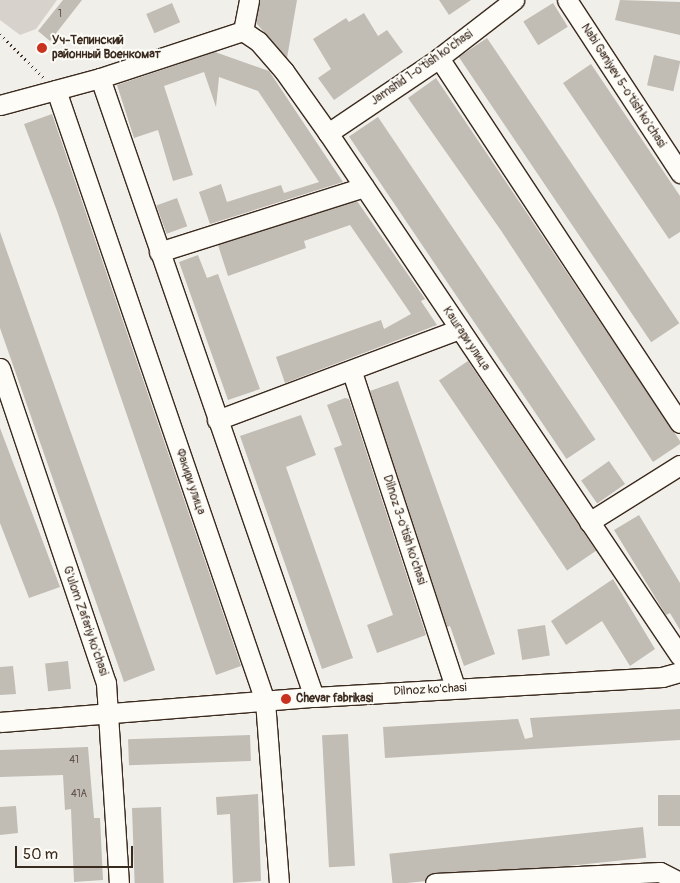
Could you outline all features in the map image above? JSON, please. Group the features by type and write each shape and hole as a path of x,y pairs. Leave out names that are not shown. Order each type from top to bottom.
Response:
{"street":[{"path":"0,105 100,78 243,31 249,0"},
{"name":"Jamshid 1-o'tish ko'chasi","path":"328,133 439,58 514,0"},
{"name":"Nabi Ganiyev 5-o'tish ko'chasi","path":"567,0 680,173"},
{"name":"Кашгари улица","path":"243,31 258,41 284,71 328,133 680,656"},
{"path":"439,58 680,422"},
{"path":"100,78 314,697"},
{"name":"Факири улица","path":"56,90 265,700 279,883"},
{"path":"159,252 364,187"},
{"path":"217,420 352,372 459,329"},
{"name":"G'ulom Zafariy ko'chasi","path":"0,368 106,683 119,883"},
{"name":"Dilnoz 3-o'tish ko'chasi","path":"352,372 455,688"},
{"path":"589,522 680,465"},
{"name":"Dilnoz ko'chasi","path":"0,722 265,700 662,677 680,672"},
{"path":"435,883 660,872 680,882"}],"path":[{"path":"0,34 56,90"}],"shaded area":[{"path":"0,0 57,0 36,29 20,35 0,20"}],"building":[{"path":"63,0 82,0 50,41 38,31"},
{"path":"260,0 297,0 287,58 256,23"},
{"path":"439,0 471,0 449,15"},
{"path":"620,0 680,2 680,35 615,20"},
{"path":"172,3 180,22 154,33 146,14"},
{"path":"553,3 568,27 538,45 523,22"},
{"path":"364,13 378,36 387,30 403,52 334,100 318,78 331,69 313,39 346,18 349,22"},
{"path":"487,38 679,323 651,342 459,57"},
{"path":"215,52 269,71 343,182 210,224 199,192 221,184 227,202 281,185 284,193 319,182 258,91 219,77 216,107 204,72 164,86 193,175 173,181 158,130 134,138 117,85"},
{"path":"654,55 680,61 673,91 647,85"},
{"path":"591,64 680,196 680,232 669,239 563,83"},
{"path":"436,78 680,441 680,444 653,462 502,232 408,98"},
{"path":"52,114 241,666 216,675 57,211 24,124"},
{"path":"378,117 596,439 567,459 349,137"},
{"path":"177,198 187,226 167,234 156,206"},
{"path":"357,201 425,299 421,301 437,325 285,383 276,357 381,320 384,329 411,314 350,225 304,241 306,248 228,276 218,245"},
{"path":"0,232 155,670 124,682 0,328"},
{"path":"198,255 207,278 218,274 260,389 228,400 179,262"},
{"path":"468,361 596,551 567,570 439,381"},
{"path":"398,381 495,654 464,666 450,626 447,627 370,391"},
{"path":"345,398 349,399 426,635 377,653 367,625 393,615 334,448 342,445 327,405"},
{"path":"301,415 316,455 286,467 353,658 322,669 240,436"},
{"path":"0,428 60,587 29,598 0,523"},
{"path":"609,461 625,484 597,503 581,481"},
{"path":"639,515 680,583 680,630 670,613 666,615 614,530"},
{"path":"613,579 655,649 630,666 602,621 566,645 551,621"},
{"path":"545,625 550,656 522,660 517,629"},
{"path":"68,661 71,689 48,691 45,663"},
{"path":"13,666 16,694 0,695 0,667"},
{"path":"680,709 680,740 385,758 383,727 518,719 525,739 533,737 530,718"},
{"path":"348,734 355,866 329,867 322,735"},
{"path":"250,735 251,761 129,765 128,739"},
{"path":"88,747 94,818 100,818 103,880 74,882 71,809 65,810 63,775 0,777 0,750"},
{"path":"258,794 261,881 233,883 230,814 217,815 216,797"},
{"path":"658,795 680,795 680,826 658,826"},
{"path":"16,806 18,833 0,835 0,807"},
{"path":"161,807 164,883 135,883 132,808"},
{"path":"643,827 646,858 392,883 389,854"}],"place":[{"name":"Уч-Тепинский районный Военкомат","path":"42,48"},
{"name":"Chevar fabrikasi","path":"286,699"}]}
